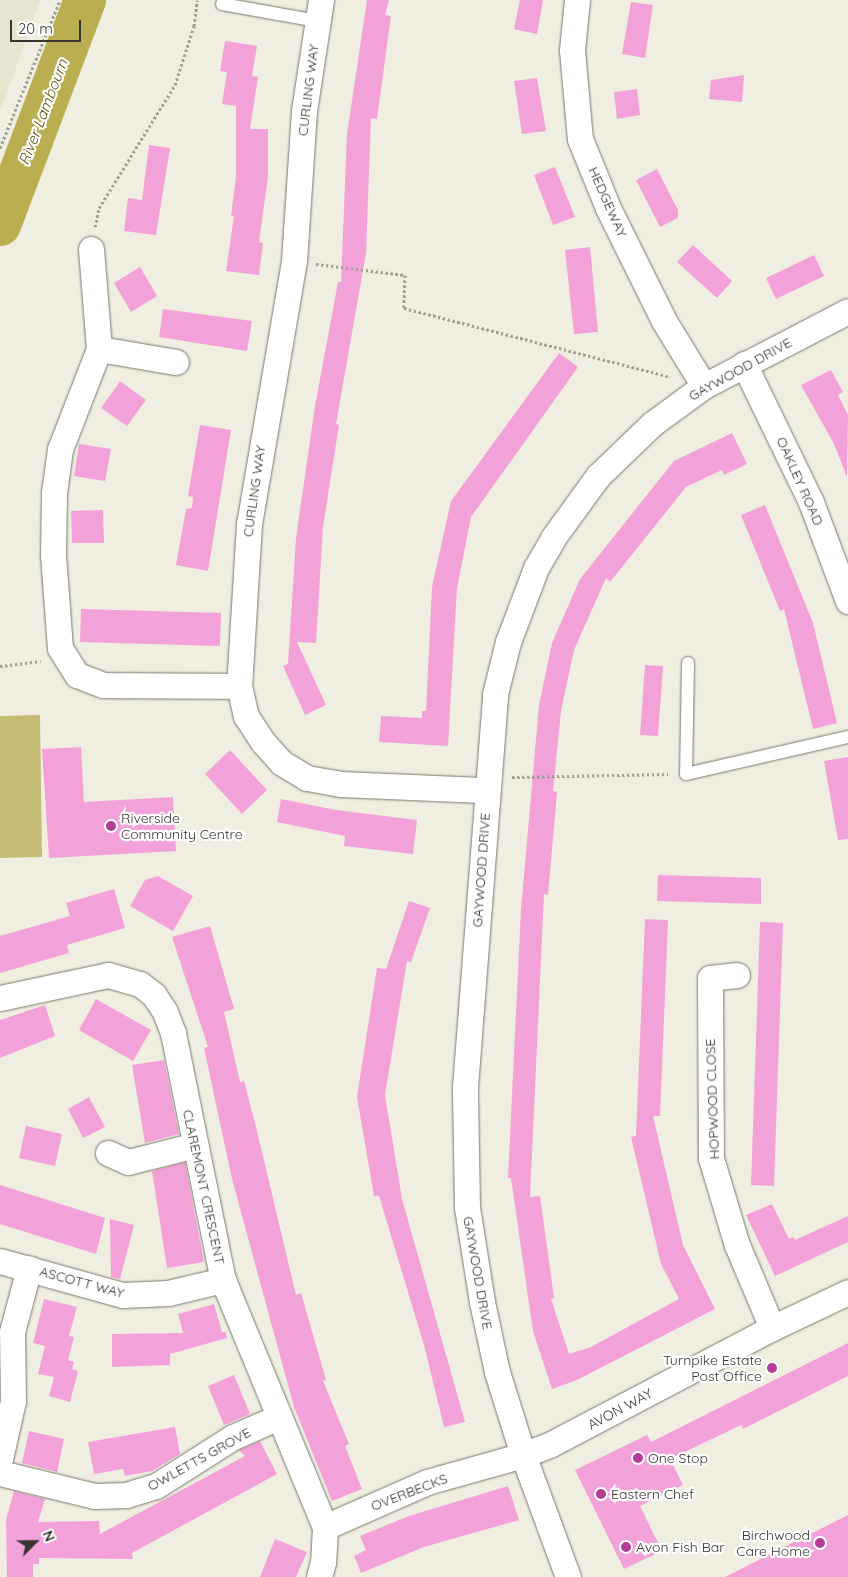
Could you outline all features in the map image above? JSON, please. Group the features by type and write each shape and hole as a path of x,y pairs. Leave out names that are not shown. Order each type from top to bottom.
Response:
{"street":[{"name":"HEDGEWAY","path":"577,0 572,50 580,138 608,208 664,321 704,386"},
{"name":"CURLING WAY","path":"319,10 304,110 294,261 249,524 239,686 246,716 263,742 282,763 307,778 341,784 487,784"},
{"path":"91,249 100,349 60,449 54,493 53,555 60,648 77,675 102,685 239,686"},
{"name":"GAYWOOD DRIVE","path":"568,1577 523,1455 491,1346 467,1207 465,1087 495,694 520,604 553,538 575,505 625,448 704,386 848,311"},
{"path":"100,349 176,362"},
{"name":"OAKLEY ROAD","path":"744,364 811,502 848,601"},
{"name":"CLAREMONT CRESCENT","path":"0,998 108,975 140,984 154,995 165,1012 173,1034 194,1145 223,1280 325,1527"},
{"name":"HOPWOOD CLOSE","path":"737,975 710,978 712,1158 737,1245 772,1328"},
{"path":"108,1154 128,1162 194,1145"},
{"name":"ASCOTT WAY","path":"0,1261 124,1295 146,1296 223,1280"},
{"path":"0,1459 13,1401 12,1332 29,1268"},
{"name":"AVON WAY","path":"523,1455 594,1423 772,1328 848,1292"},
{"name":"OWLETTS GROVE","path":"0,1472 95,1496 126,1495 156,1486 233,1438 279,1417"},
{"name":"OVERBECKS","path":"325,1527 427,1482 523,1455"},
{"path":"319,1577 323,1562 325,1527"}],"lane":[{"path":"222,4 319,10"},
{"path":"688,663 686,774 848,737"}],"path":[{"path":"0,148 60,0"},
{"path":"91,249 99,208 176,86 194,26 197,0"},
{"path":"0,135 6,133"},
{"path":"294,261 405,275 404,308 704,386"},
{"path":"0,666 41,661"},
{"path":"487,784 686,774"}],"shaded area":[{"path":"0,0 40,0 0,112"},
{"path":"40,715 42,857 0,858 0,716"}],"building":[{"path":"367,0 389,0 385,15 391,16 377,119 371,118 366,253 336,424 339,425 323,527 316,643 297,642 326,705 305,715 283,666 288,664 296,538 315,406 338,282 341,282 347,134"},
{"path":"520,0 543,0 537,34 514,29"},
{"path":"631,2 653,5 645,58 622,54"},
{"path":"225,41 257,46 252,76 258,77 250,129 268,129 268,177 259,242 263,243 259,275 226,271 234,216 231,216 236,177 236,106 222,104 227,72 220,71"},
{"path":"744,75 742,102 709,99 711,80"},
{"path":"537,78 546,131 522,134 514,81"},
{"path":"637,89 640,115 617,119 614,92"},
{"path":"149,145 170,148 156,235 124,231 128,198 142,200"},
{"path":"555,167 575,217 553,225 534,175"},
{"path":"657,169 678,210 678,218 660,227 636,180"},
{"path":"693,245 732,281 717,298 677,262"},
{"path":"590,247 598,332 574,334 565,250"},
{"path":"814,255 824,276 776,299 766,278"},
{"path":"140,267 157,296 131,312 114,283"},
{"path":"163,309 252,321 247,351 159,337"},
{"path":"559,353 578,367 471,517 457,588 448,746 379,742 381,716 422,718 422,711 426,711 432,587 451,501"},
{"path":"831,370 843,392 838,395 848,415 847,477 834,444 801,385"},
{"path":"120,381 146,400 127,426 101,408"},
{"path":"200,425 231,430 208,571 176,565 186,509 192,508 193,497 188,496"},
{"path":"732,433 747,464 724,475 722,470 686,487 610,582 606,578 574,650 561,711 553,791 557,792 548,895 544,894 530,1197 540,1196 554,1298 551,1299 569,1354 591,1347 679,1299 661,1264 631,1137 636,1136 645,919 668,920 660,1116 653,1116 683,1245 715,1309 577,1380 552,1389 533,1331 511,1178 508,1178 521,909 539,705 552,643 580,579 674,461"},
{"path":"79,444 111,449 105,481 74,476"},
{"path":"765,505 813,623 837,723 813,729 784,609 780,611 741,515"},
{"path":"103,510 104,543 72,543 71,511"},
{"path":"81,609 221,613 220,646 80,642"},
{"path":"645,665 663,666 658,736 640,735"},
{"name":"Riverside Community Centre","path":"81,747 84,802 173,797 176,851 49,858 42,749"},
{"path":"230,750 267,790 242,814 205,774"},
{"path":"848,757 848,839 838,840 824,761"},
{"path":"281,799 336,810 417,820 413,854 344,846 345,836 277,822"},
{"path":"658,875 761,878 761,904 657,901"},
{"path":"158,876 193,896 173,931 130,906 145,880"},
{"path":"114,889 125,928 67,945 69,953 0,973 0,936 70,916 66,903"},
{"path":"409,901 430,908 411,962 407,961 385,1095 402,1199 465,1422 444,1427 424,1345 379,1196 374,1196 357,1097 377,968 386,969"},
{"path":"760,922 783,923 774,1186 751,1185"},
{"path":"210,926 234,1009 224,1012 240,1082 244,1081 296,1295 301,1293 326,1380 323,1381 349,1444 345,1446 362,1489 332,1501 294,1407 232,1179 204,1048 208,1047 172,937"},
{"path":"96,999 151,1030 133,1061 79,1030"},
{"path":"45,1005 55,1036 0,1058 0,1020"},
{"path":"164,1060 179,1134 145,1143 132,1065"},
{"path":"89,1097 105,1127 83,1138 68,1109"},
{"path":"26,1126 62,1134 55,1166 19,1158"},
{"path":"185,1162 204,1262 167,1268 152,1171"},
{"path":"0,1185 105,1218 96,1254 0,1224"},
{"path":"772,1204 789,1239 793,1237 795,1240 848,1216 848,1242 775,1276 746,1215"},
{"path":"110,1219 134,1225 120,1279 111,1277"},
{"path":"44,1299 77,1307 69,1336 74,1337 68,1360 74,1362 72,1369 78,1371 70,1402 49,1396 54,1377 38,1374 45,1346 33,1343"},
{"path":"214,1304 222,1332 226,1332 227,1338 170,1354 170,1365 112,1367 112,1334 183,1333 178,1314"},
{"path":"848,1343 848,1376 743,1429 741,1425 670,1459 683,1485 640,1506 662,1551 624,1569 575,1470 647,1435 651,1442"},
{"path":"234,1375 250,1414 224,1425 208,1386"},
{"path":"175,1427 180,1454 152,1471 125,1476 123,1469 94,1474 88,1442"},
{"path":"29,1431 64,1439 57,1472 22,1463"},
{"path":"260,1441 277,1474 132,1553 133,1559 39,1558 39,1564 33,1564 33,1577 7,1577 6,1520 14,1491 45,1499 38,1522 99,1521 100,1534 245,1456 239,1450"},
{"path":"508,1486 519,1520 424,1547 361,1573 354,1556 366,1550 360,1536 409,1516"},
{"name":"Birchwood Care Home","path":"848,1515 848,1577 725,1577"},
{"path":"275,1539 307,1552 296,1577 260,1577"}],"waterway":[{"name":"River Lambourn","path":"0,225 85,0"}],"place":[{"name":"Riverside Community Centre","path":"111,826"},
{"name":"Turnpike Estate Post Office","path":"772,1368"},
{"name":"One Stop","path":"638,1458"},
{"name":"Eastern Chef","path":"601,1494"},
{"name":"Birchwood Care Home","path":"820,1543"},
{"name":"Avon Fish Bar","path":"626,1547"}]}
